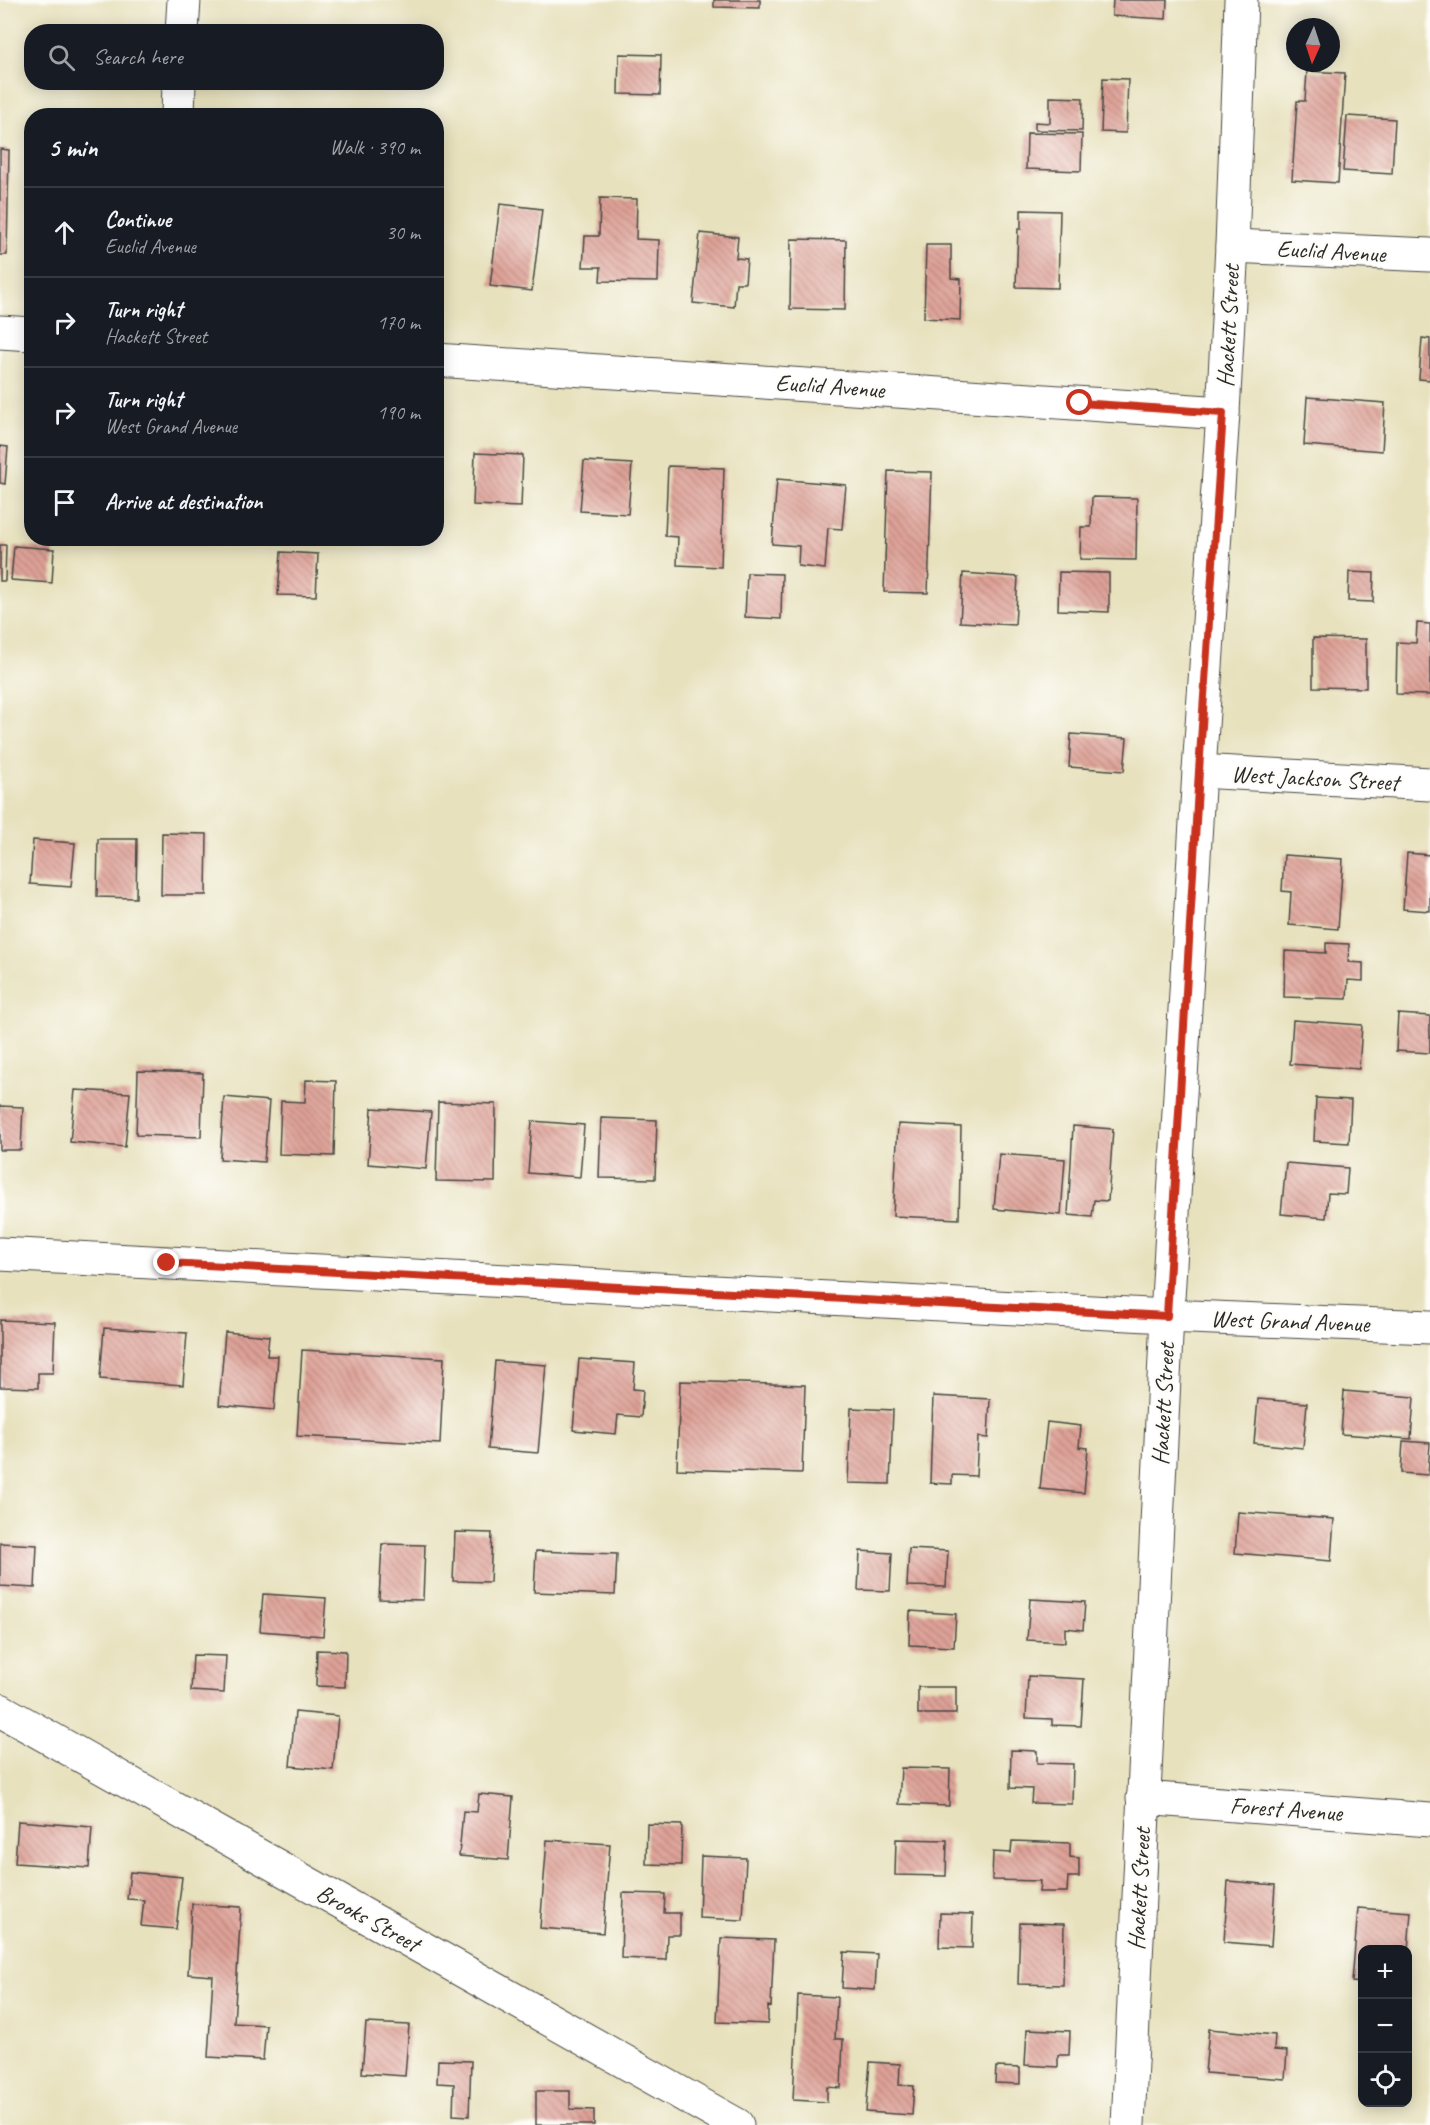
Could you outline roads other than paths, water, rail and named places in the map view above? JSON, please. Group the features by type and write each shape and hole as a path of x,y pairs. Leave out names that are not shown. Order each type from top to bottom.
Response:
{"street":[{"path":"182,24 184,0"},
{"name":"Hackett Street","path":"1128,2125 1167,1316 1232,246 1241,0"},
{"path":"178,108 179,90"},
{"name":"Euclid Avenue","path":"1232,246 1430,255"},
{"path":"0,332 24,334"},
{"name":"Euclid Avenue","path":"444,361 1223,413"},
{"name":"West Jackson Street","path":"1199,771 1430,784"},
{"name":"West Grand Avenue","path":"0,1254 1167,1316 1430,1327"},
{"name":"Brooks Street","path":"0,1710 736,2125"},
{"name":"Forest Avenue","path":"1143,1798 1430,1820"}]}
